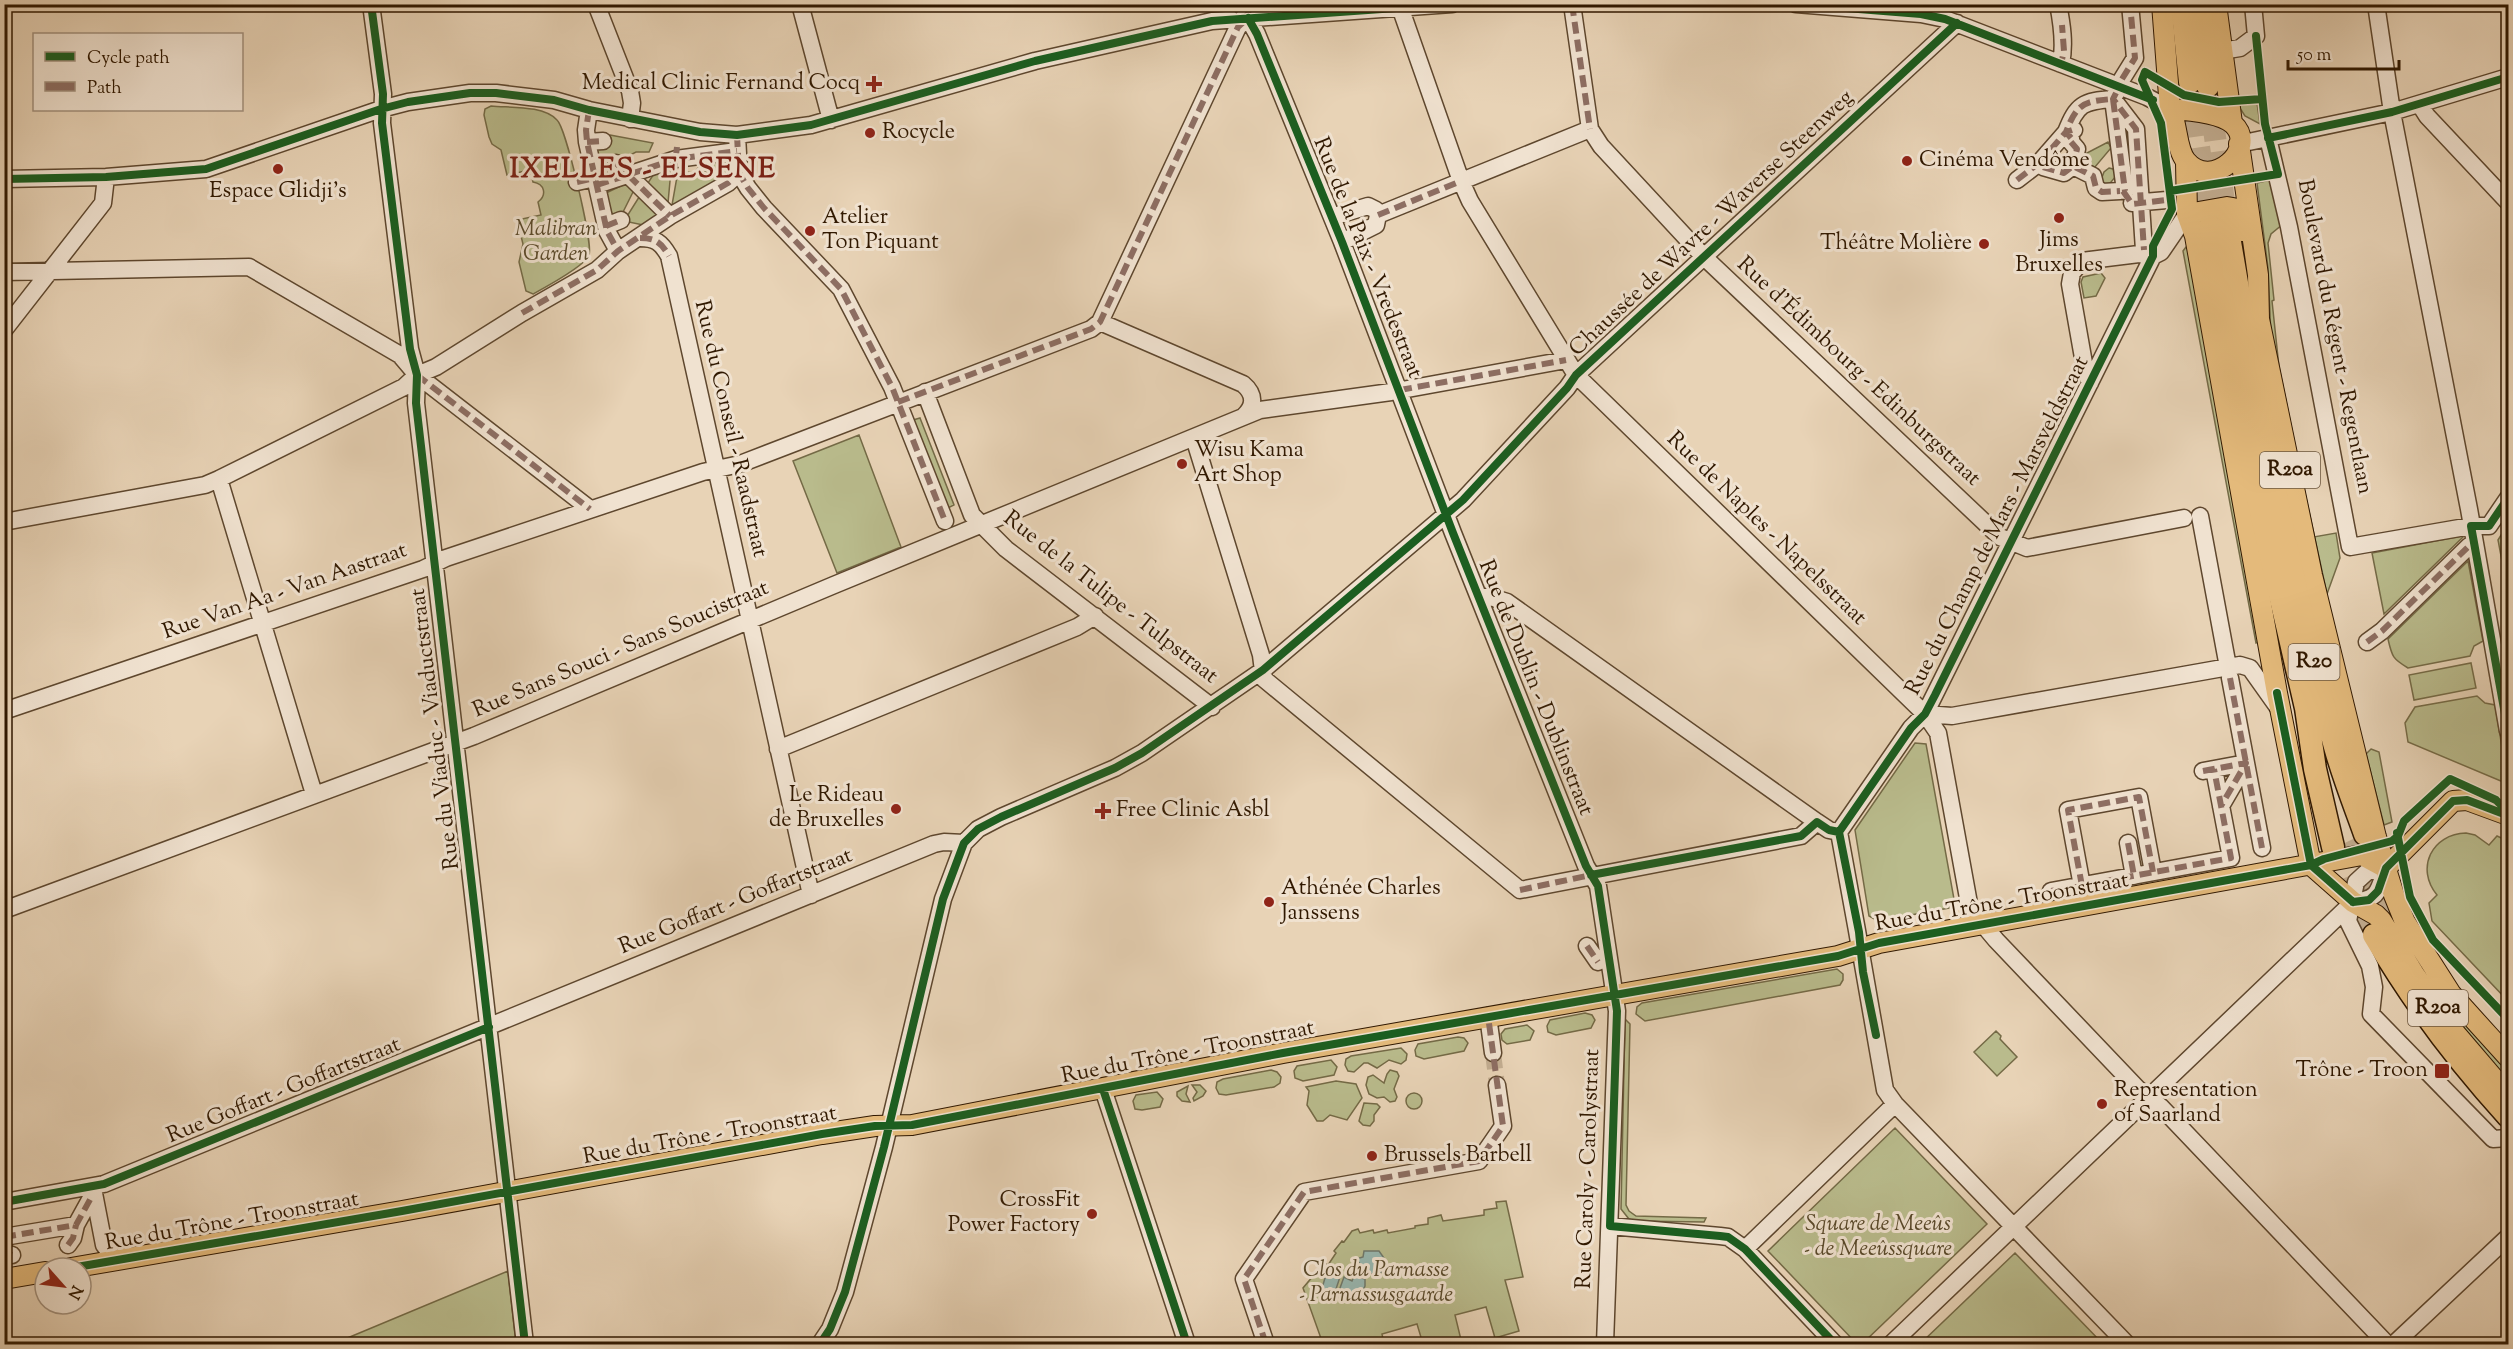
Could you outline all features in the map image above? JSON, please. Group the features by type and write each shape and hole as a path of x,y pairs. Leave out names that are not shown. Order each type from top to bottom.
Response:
{"highway":[{"path":"2182,4 2199,84 2200,4"},
{"name":"R20","path":"2218,225 2266,491 2306,708 2315,769 2350,840 2333,741 2266,491"},
{"path":"2374,935 2400,979 2429,1021 2478,1083 2508,1116"}],"main road":[{"path":"2162,4 2180,151 2186,162 2187,214 2195,236 2228,428 2311,865"},
{"path":"2186,162 2201,170 2219,170 2233,161 2239,144 2238,133 2232,123 2216,4"},
{"path":"2177,114 2221,117 2232,123"},
{"name":"R20a","path":"2239,144 2258,275 2259,319 2278,415 2312,575 2386,868 2400,913 2432,966 2451,994 2508,1057"},
{"path":"2187,214 2227,207 2236,210 2259,319"},
{"path":"2254,566 2278,415"},
{"path":"2228,428 2312,575"},
{"path":"2386,868 2453,801 2467,800 2508,815"},
{"name":"Rue du Trône - Troonstraat","path":"93,1264 402,1211 812,1136 875,1126 905,1126 1283,1053 1839,956 1879,943 2362,855 2386,868"},
{"name":"R20a","path":"2311,865 2353,902 2381,920 2414,974 2455,1033 2508,1095"},
{"path":"4,1279 33,1274"}],"street":[{"name":"Rue du Viaduc - Viaductstraat","path":"371,4 382,90 381,109 410,349 417,375 416,403 509,1190 525,1344"},
{"path":"596,4 630,91 632,103 630,119"},
{"path":"800,4 831,120"},
{"path":"1229,4 1248,11"},
{"path":"577,182 596,181 621,169 701,157 737,143 831,120 1087,48 1248,11 1452,4"},
{"path":"1378,215 1590,129 1572,4"},
{"path":"1796,4 1921,14 1957,23 2147,97 2177,114"},
{"path":"2058,4 2064,51 2061,64"},
{"path":"2016,180 2041,165 2070,136 2074,110 2101,95 2135,58 2130,4"},
{"path":"2222,51 2240,48 2256,36 2253,4"},
{"path":"2376,4 2392,112 2475,545 2508,731"},
{"name":"Rue de Naples - Napelsstraat","path":"1400,6 1470,201 1576,375 1925,714 1938,733 1970,909 2387,1344"},
{"path":"1244,416 1253,403 1252,394 1247,387 1100,322 1238,27 1248,11"},
{"name":"Rue de la Paix - Vredestraat","path":"1248,11 1342,242 1446,514"},
{"name":"Chaussée de Wavre - Waverse Steenweg","path":"820,1344 840,1308 889,1126 942,899 964,843 978,829 1115,768 1142,753 1263,670 1446,514 1488,473 1567,388 1576,375 1957,23"},
{"path":"2239,144 2392,112 2508,77"},
{"path":"4,179 106,177 206,169 381,109 408,102 470,93 496,93 554,100 588,110 700,132 737,143"},
{"path":"2101,95 2123,191 2132,204 2167,200"},
{"path":"2090,383 2085,369 2070,284 2072,273 2082,261 2146,253 2136,129 2101,95"},
{"path":"2420,105 2427,116 2508,202"},
{"path":"588,110 586,130 595,142 596,181 614,223 618,251"},
{"name":"Rue d'Édimbourg - Edinburgstraat","path":"1590,129 1601,146 1703,256 2000,537 2010,542"},
{"path":"2041,165 2064,173 2073,166 2077,149 2070,136"},
{"name":"Boulevard du Régent - Regentlaan","path":"2276,136 2289,227 2349,547 2471,526"},
{"path":"731,179 737,143"},
{"path":"2073,166 2093,176 2097,188 2102,192 2123,191"},
{"path":"621,169 639,189 670,210"},
{"path":"4,330 103,203 106,177"},
{"path":"4,522 205,485 219,479 404,387 417,375 436,367 522,313 597,270 618,251 640,238 670,210 731,179"},
{"path":"731,179 764,208 841,289 898,402 945,521"},
{"path":"1332,217 1368,206 1376,210 1378,215 1376,225 1342,242"},
{"name":"Rue du Champ de Mars - Marsveldstraat","path":"1839,832 1911,728 1925,714 2090,383 2146,253 2161,252 2187,214"},
{"name":"Rue du Conseil - Raadstraat","path":"640,238 652,238 663,244 669,256 810,895"},
{"path":"4,272 249,267 400,355 417,375 590,509"},
{"name":"Rue Van Aa - Van Aastraat","path":"4,711 590,509 740,464 1091,329 1100,322"},
{"name":"Rue Sans Souci - Sans Soucistraat","path":"4,910 456,742 1260,410 1400,390 1566,360"},
{"name":"Rue de la Tulipe - Tulpstraat","path":"925,392 972,515 1006,549 1212,707"},
{"path":"1194,438 1261,655 1264,679 1520,890 1801,836 1817,822"},
{"path":"219,479 314,794"},
{"path":"2471,526 2489,526 2508,498"},
{"name":"Rue de Dublin - Dublinstraat","path":"1446,514 1591,875 1598,886 1614,995"},
{"path":"2010,542 2027,548 2192,517 2229,672 2262,848"},
{"path":"2367,642 2382,631 2469,546 2475,545"},
{"path":"1480,597 1491,597 1507,602 1817,822 1829,830 1839,832 1859,932 1885,1090 1895,1104 2127,1344"},
{"path":"778,749 1077,627 1095,616"},
{"path":"1925,714 1952,716 2229,672 2240,665 2250,668 2279,703"},
{"path":"2051,891 2231,858 2221,806 2209,770 2246,763"},
{"path":"2221,806 2246,763"},
{"path":"2082,885 2068,810 2088,806 2139,797 2153,872"},
{"name":"Rue Goffart - Goffartstraat","path":"4,1202 92,1192 104,1185 934,844 964,843"},
{"path":"2128,843 2134,876"},
{"path":"1891,1344 2353,902 2369,900 2378,891 2386,868"},
{"path":"2353,902 2348,921 2370,966 2374,987 2372,1014 2493,1139 2508,1138"},
{"path":"1587,946 1598,962"},
{"name":"Rue Caroly - Carolystraat","path":"1605,1344 1617,1011 1614,995"},
{"path":"1488,1016 1493,1053"},
{"path":"1266,1344 1244,1279 1304,1192 1479,1161 1503,1126 1497,1085"},
{"path":"1103,1089 1187,1344"},
{"path":"1745,1249 1895,1104"},
{"path":"68,1245 92,1192"},
{"path":"92,1192 104,1245 116,1260"},
{"path":"4,1237 76,1225"},
{"path":"1610,1226 1728,1237 1745,1249 1835,1344"},
{"path":"2394,1344 2508,1237"}],"green space":[{"path":"2257,103 2260,124 2245,116 2238,105"},
{"name":"Malibran Garden","path":"491,106 535,110 551,115 557,120 578,186 587,230 589,255 572,271 533,294 526,291 519,262 523,244 517,220 541,215 538,202 544,193 540,185 533,182 530,170 507,175 501,150 492,144 489,137 484,115 485,109"},
{"path":"610,135 653,143 649,152 636,152 609,166 600,162 596,148"},
{"path":"2108,142 2111,148 2095,167 2083,163 2085,154"},
{"path":"705,158 728,163 729,178 702,163"},
{"path":"699,167 721,182 679,208 672,205 678,171 694,173"},
{"path":"2109,168 2113,169 2116,176 2107,187 2099,185 2104,172"},
{"path":"657,169 671,170 668,203 646,186"},
{"path":"2274,179 2283,224 2271,234 2268,243 2274,300 2272,301 2279,367 2304,489 2271,337 2268,268 2257,183"},
{"path":"629,182 635,188 619,220 613,218 606,193"},
{"path":"641,194 663,218 648,226 624,221"},
{"path":"2188,247 2261,641 2256,643 2183,251"},
{"path":"2101,273 2105,278 2096,296 2084,298 2081,282 2083,277"},
{"path":"920,418 954,505 948,508 913,420"},
{"path":"859,435 901,547 837,573 793,461"},
{"path":"2304,489 2315,537 2314,537"},
{"path":"2508,524 2508,593 2498,540"},
{"path":"2336,533 2340,558 2327,594 2315,537"},
{"path":"2463,537 2384,614 2372,553"},
{"path":"2468,561 2483,641 2474,646 2470,656 2408,668 2394,657 2388,639"},
{"path":"2471,663 2476,688 2414,700 2409,675"},
{"path":"2477,696 2485,703 2495,705 2508,784 2408,742 2405,723 2415,707"},
{"path":"1915,743 1926,744 1954,899 1949,908 1878,921 1869,916 1855,830"},
{"path":"2371,749 2379,752 2392,822 2384,825 2366,754"},
{"path":"2466,833 2475,835 2489,845 2497,836 2508,841 2508,1001 2432,921 2429,903 2437,895 2427,874 2430,854 2444,839"},
{"path":"2392,918 2402,939 2428,979 2508,1067 2508,1086 2459,1028 2389,921"},
{"path":"1837,969 1843,974 1840,985 1645,1021 1636,1014 1637,1007 1642,1003"},
{"path":"1585,1013 1592,1015 1595,1020 1591,1028 1556,1035 1548,1032 1547,1026 1550,1020"},
{"path":"1625,1019 1630,1024 1626,1205 1629,1211 1636,1216 1706,1218 1704,1222 1635,1221 1629,1219 1621,1209"},
{"path":"1527,1025 1534,1031 1530,1040 1507,1044 1502,1040 1501,1034 1505,1029"},
{"path":"1996,1031 2001,1036 2000,1039 2017,1057 1997,1076 1974,1052"},
{"path":"1464,1038 1468,1043 1464,1051 1424,1059 1416,1056 1415,1050 1418,1044"},
{"path":"1401,1048 1407,1054 1406,1060 1401,1064 1389,1060 1377,1068 1364,1063 1354,1072 1348,1071 1345,1065 1346,1059 1351,1056"},
{"path":"1331,1060 1337,1067 1334,1075 1303,1081 1295,1078 1294,1071 1297,1066"},
{"path":"1271,1070 1277,1072 1281,1077 1280,1083 1274,1087 1226,1095 1219,1094 1216,1088 1217,1082 1223,1079"},
{"path":"1390,1070 1397,1072 1399,1076 1394,1089 1397,1097 1395,1101 1390,1102 1384,1097 1377,1098 1369,1094 1366,1085 1368,1077 1373,1075 1384,1083"},
{"path":"1336,1081 1356,1084 1362,1098 1347,1120 1330,1115 1323,1121 1317,1121 1307,1105 1309,1091 1306,1087"},
{"path":"1192,1085 1200,1085 1206,1091 1203,1096 1194,1101 1193,1098 1197,1092"},
{"path":"1188,1086 1186,1094 1190,1102 1182,1101 1177,1096 1177,1092"},
{"path":"1157,1092 1163,1099 1160,1107 1135,1109 1133,1101 1136,1095"},
{"path":"1414,1093 1420,1095 1422,1101 1420,1107 1414,1109 1408,1107 1406,1101 1408,1095"},
{"path":"1364,1103 1377,1104 1380,1107 1370,1126 1363,1125 1359,1121"},
{"name":"Square de Meeûs - de Meeûssquare","path":"1895,1128 1987,1224 1862,1344 1857,1344 1768,1251"},
{"name":"Clos du Parnasse - Parnassusgaarde","path":"1506,1201 1523,1277 1505,1280 1519,1331 1495,1338 1486,1307 1455,1315 1462,1344 1423,1344 1417,1324 1382,1334 1384,1344 1323,1344 1303,1288 1324,1263 1328,1265 1336,1253 1334,1251 1352,1231 1358,1229 1360,1233 1373,1230 1374,1233 1387,1230 1388,1233 1428,1224 1428,1218 1441,1215 1443,1221 1484,1215 1484,1210 1497,1208 1496,1202"},
{"name":"Square de Meeûs - de Meeûssquare","path":"2015,1253 2103,1344 1920,1344"},
{"path":"508,1271 516,1344 333,1344"}],"water":[{"path":"1364,1251 1379,1251 1384,1258 1385,1267 1380,1274 1375,1276 1358,1272 1361,1265 1356,1259 1363,1257"},
{"path":"1332,1273 1341,1274 1335,1292 1327,1295 1322,1288 1325,1278"},
{"path":"1354,1276 1365,1279 1365,1286 1361,1294 1353,1296 1342,1292 1340,1288 1344,1277 1352,1281"}],"tunnel":[{"path":"2190,82 2210,226"},
{"path":"2208,86 2227,224"},
{"path":"2351,840 2398,936"},
{"path":"2333,847 2358,907 2374,935"},
{"path":"1493,1053 1497,1085"}],"marked path":[{"path":"1229,4 1248,19"},
{"path":"1248,18 1249,4"},
{"path":"1572,4 1590,129"},
{"path":"2122,79 2135,58 2130,4"},
{"path":"898,402 1091,329 1100,322 1238,27 1248,18"},
{"path":"2057,62 2061,64 2064,51 2062,25"},
{"path":"2116,93 2113,99 2136,129 2144,250"},
{"path":"2071,138 2066,132 2074,115 2082,106 2095,101 2113,99 2125,191"},
{"path":"589,110 587,142 607,231 618,251"},
{"path":"2039,163 2066,132 2072,130"},
{"path":"737,135 739,173 748,188 841,289 892,387 945,521"},
{"path":"587,142 603,141"},
{"path":"2071,142 2077,149 2073,166"},
{"path":"674,171 677,147"},
{"path":"597,185 676,159 737,151"},
{"path":"616,163 670,216"},
{"path":"2017,180 2039,163 2041,165"},
{"path":"2043,167 2064,173 2073,166 2093,176 2096,188 2102,192 2120,191"},
{"path":"522,313 597,270 618,251 670,216 728,183 739,173"},
{"path":"577,182 595,178"},
{"path":"1378,215 1461,181"},
{"path":"2123,191 2132,204 2167,200"},
{"path":"606,226 621,220"},
{"path":"640,238 657,242 669,256"},
{"path":"1400,390 1566,360"},
{"path":"417,375 590,509"},
{"path":"2367,642 2382,631 2469,546 2475,545"},
{"path":"2230,678 2262,848"},
{"path":"2203,771 2246,763 2221,806"},
{"path":"2051,891 2231,858 2214,769"},
{"path":"2082,886 2068,810 2139,797 2153,872"},
{"path":"2128,843 2134,876"},
{"path":"1520,890 1591,875 1593,878"},
{"path":"1587,946 1598,962"},
{"path":"1266,1344 1244,1279 1304,1192 1479,1161 1503,1126 1488,1016"},
{"path":"4,1237 76,1225 92,1196"},
{"path":"68,1245 73,1238 76,1225"},
{"path":"4,1253 12,1255"}],"cycle path":[{"path":"371,4 383,94 382,123 410,349 417,375 416,403 525,1344"},
{"path":"4,179 106,177 206,169 381,109 408,102 470,93 496,93 554,100 589,110 700,132 737,135 811,125 1035,61 1212,21 1452,4"},
{"path":"1796,4 1921,14 1945,19 2153,100"},
{"path":"1248,18 1257,34 1342,242 1453,533 1586,866 1598,886 1617,1011 1610,1226 1728,1237 1745,1249 1835,1344"},
{"path":"820,1344 830,1329 845,1292 884,1147 943,899 964,843 978,829 1001,817 1115,768 1142,753 1263,670 1463,500 1567,388 1576,375 1957,23"},
{"path":"2170,191 2278,174 2265,124 2256,36"},
{"path":"1839,832 1911,728 1925,714 2153,256 2153,246 2172,209 2161,123 2142,80 2145,72 2184,95 2219,102 2262,99"},
{"path":"2268,138 2392,112 2508,77"},
{"path":"2508,498 2489,526 2471,526 2508,731"},
{"path":"2277,693 2311,865 2353,902"},
{"path":"93,1264 402,1211 822,1134 875,1126 912,1125 1283,1053 1838,956 1879,943 2311,865 2324,859 2392,841 2398,836 2404,821 2450,779 2496,800 2508,812"},
{"path":"2353,902 2369,900 2378,891 2386,868 2453,801 2467,800 2504,814"},
{"path":"1591,875 1801,836 1817,822 1829,830 1839,832"},
{"path":"1839,832 1876,1035"},
{"path":"2397,833 2410,897 2433,940 2508,1019"},
{"path":"4,1202 104,1184 489,1027"},
{"path":"1103,1089 1187,1344"}],"place":[{"name":"Medical Clinic Fernand Cocq","path":"874,84"},
{"name":"Rocycle","path":"870,133"},
{"name":"Cinéma Vendôme","path":"1907,161"},
{"name":"Espace Glidji's","path":"278,169"},
{"name":"Jims Bruxelles","path":"2059,218"},
{"name":"Atelier Ton Piquant","path":"810,231"},
{"name":"Théâtre Molière","path":"1984,244"},
{"name":"Wisu Kama Art Shop","path":"1182,464"},
{"name":"Le Rideau de Bruxelles","path":"896,809"},
{"name":"Free Clinic Asbl","path":"1103,811"},
{"name":"Athénée Charles Janssens","path":"1269,902"},
{"name":"Trône - Troon","path":"2442,1071"},
{"name":"Representation of Saarland","path":"2102,1104"},
{"name":"Brussels Barbell","path":"1372,1156"},
{"name":"CrossFit Power Factory","path":"1092,1214"}],"district":[{"name":"IXELLES - ELSENE","path":"643,170"}]}
